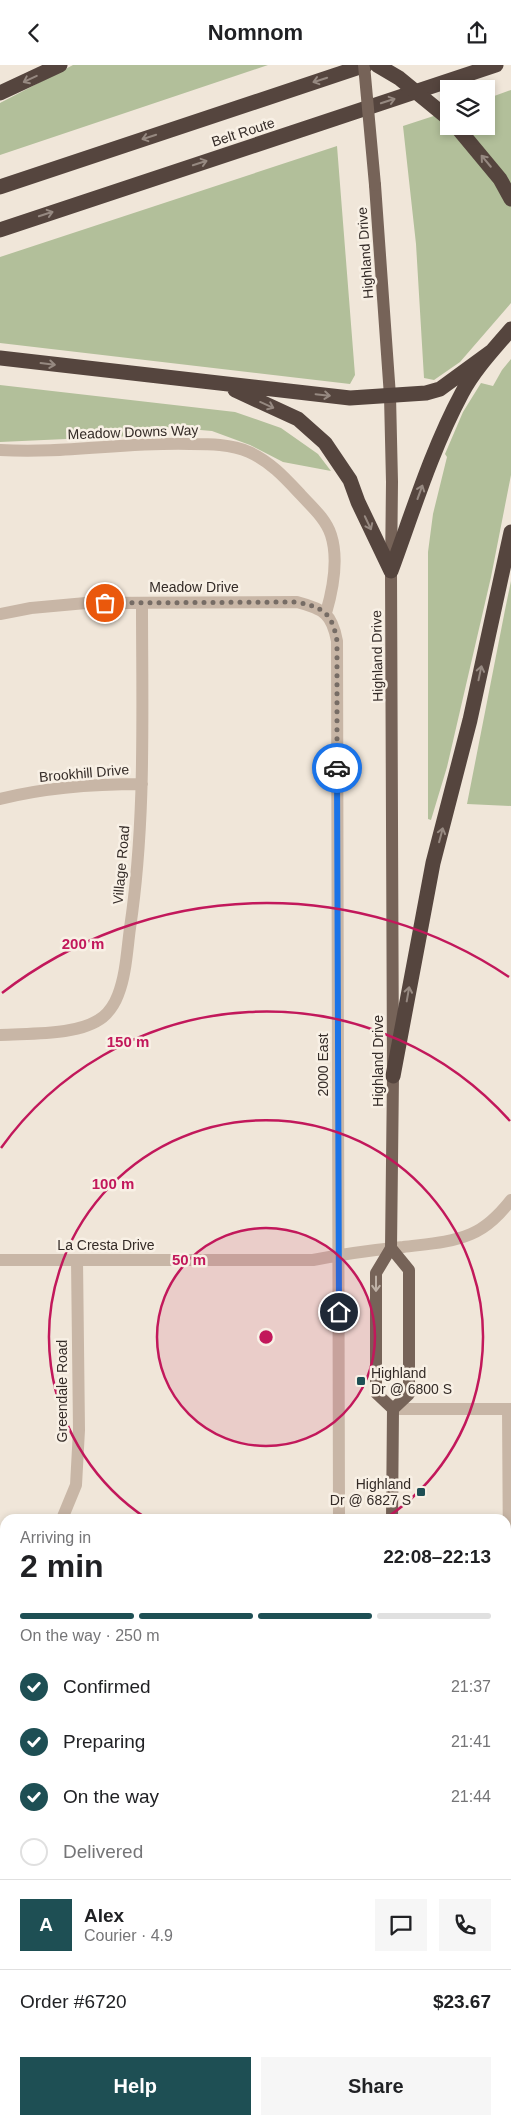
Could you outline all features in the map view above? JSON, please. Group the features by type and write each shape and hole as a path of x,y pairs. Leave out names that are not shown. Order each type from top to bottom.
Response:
{"highway":[{"path":"0,93 60,65"},
{"name":"Belt Route","path":"0,187 365,65"},
{"path":"377,65 399,78 440,112"},
{"name":"Belt Route","path":"0,230 496,65"},
{"path":"463,135 500,179 511,199"},
{"path":"391,571 432,457 462,391 511,329"},
{"path":"0,358 222,385 350,398 426,393 440,389 492,351"},
{"path":"222,385 298,419 325,443 350,480 358,502 391,571"},
{"path":"393,1076 433,863 470,720 511,532"}],"main road":[{"name":"Highland Drive","path":"365,65 390,396 392,482 393,1076 391,1248"},
{"path":"392,1514 393,1409 409,1394 409,1270 391,1248 376,1273 376,1393 393,1409"}],"street":[{"name":"Meadow Downs Way","path":"0,450 38,450 176,443 215,444 248,452 271,465 316,511 330,534 333,547 334,585 326,613"},
{"name":"Meadow Drive","path":"0,614 31,608 86,603 297,602 315,606 326,613"},
{"name":"Village Road","path":"0,1035 81,1028 104,1016 112,1007 122,985 134,906 142,784 142,603"},
{"name":"2000 East","path":"326,613 334,625 337,641 339,1514"},
{"name":"Brookhill Drive","path":"0,799 51,788 103,784 142,784"},
{"name":"La Cresta Drive","path":"0,1260 312,1261 339,1255 438,1242 471,1234 494,1219 511,1200"},
{"name":"Greendale Road","path":"64,1514 76,1485 78,1430 77,1261"},
{"path":"393,1409 510,1409 510,1514"}],"green space":[{"path":"73,65 268,65 0,155 0,103"},
{"path":"511,90 511,303 460,362 434,380 424,378 416,244 403,126 440,114 440,135 495,135 495,96"},
{"path":"337,146 355,375 350,384 0,343 0,257"},
{"path":"511,359 511,475 491,577 447,767 431,820 428,819 428,552 433,514 447,457 445,454 463,412 481,383 493,386"},
{"path":"0,385 235,412 281,428 318,454 331,471 283,462 250,445 212,431 154,426 154,435 0,442"},
{"path":"511,581 511,806 467,804 505,610"}],"way so far":[{"path":"105,603 297,602 315,606 326,613 334,625 337,641 337,768"}],"place":[{"name":"Highland Dr @ 6800 S","path":"361,1381"},
{"name":"Highland Dr @ 6827 S","path":"421,1492"}],"route":[{"path":"337,768 339,1312"}]}
